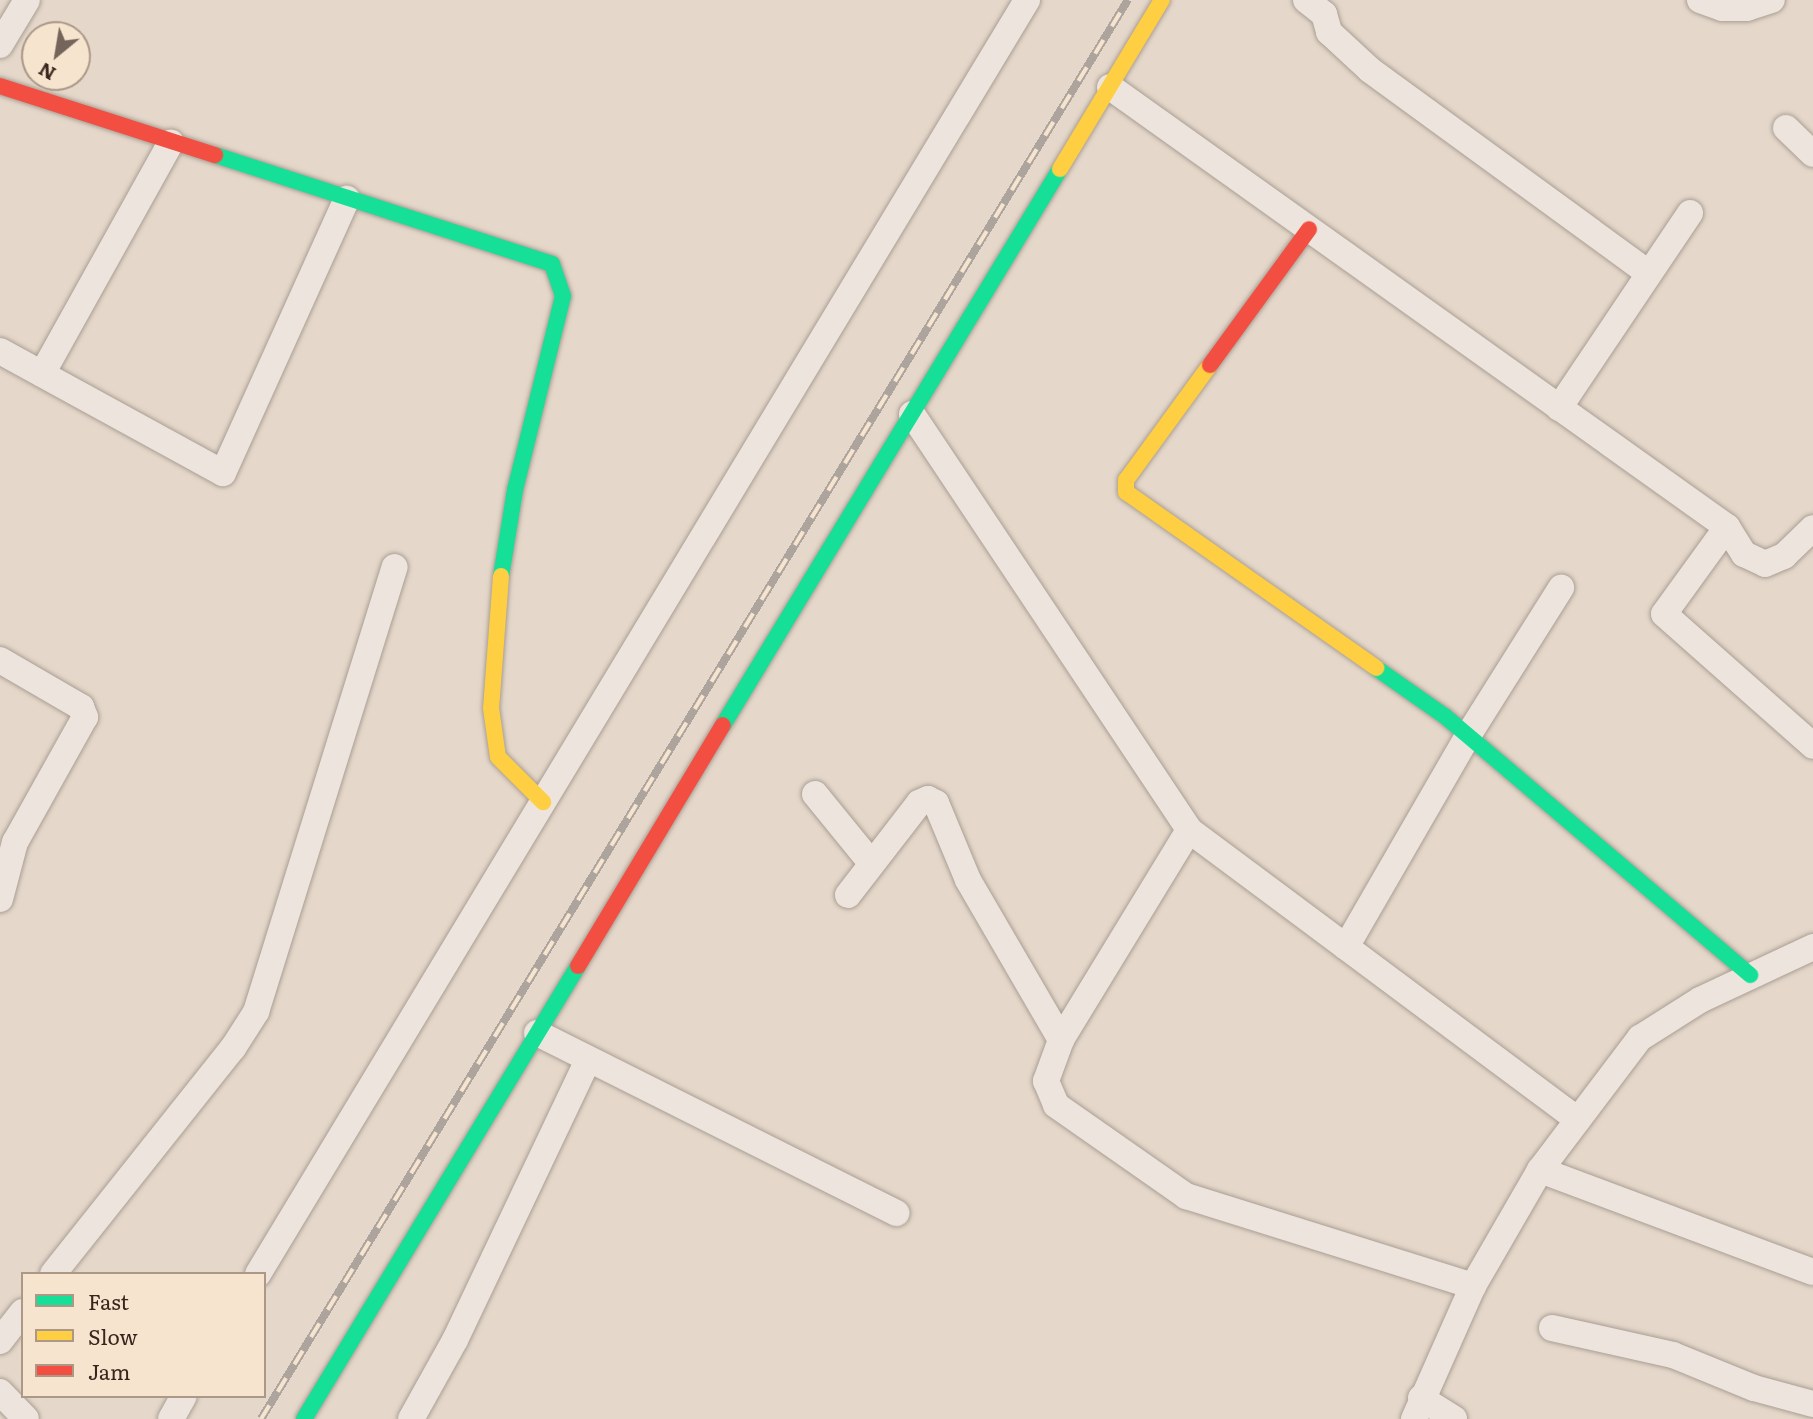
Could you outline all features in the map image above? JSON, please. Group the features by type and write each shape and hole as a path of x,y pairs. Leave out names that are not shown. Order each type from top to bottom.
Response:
{"street":[{"path":"0,45 27,0"},
{"path":"259,1272 1027,0"},
{"path":"304,1419 1163,0"},
{"path":"1306,0 1324,13 1329,32 1370,70 1648,272"},
{"path":"1700,0 1722,8 1747,8 1772,0"},
{"path":"0,86 552,264 561,281 563,296 515,490 501,572 491,708 498,757 543,802"},
{"path":"1110,87 1727,527 1744,554 1765,564 1784,556 1813,528"},
{"path":"1786,128 1813,154"},
{"path":"42,374 171,142"},
{"path":"0,351 223,473 347,199"},
{"path":"1559,408 1690,213"},
{"path":"1309,229 1126,480 1126,492 1469,734 1750,975"},
{"path":"912,414 1189,830 1578,1120"},
{"path":"1727,527 1664,614 1813,746"},
{"path":"55,1272 233,1048 256,1012 395,567"},
{"path":"1346,947 1469,734 1561,588"},
{"path":"0,660 81,707 85,717 15,842 0,899"},
{"path":"815,794 871,863"},
{"path":"848,895 919,803 928,799 936,803 968,880 1061,1040"},
{"path":"1189,830 1061,1040 1046,1081 1056,1105 1186,1196 1474,1286"},
{"path":"1454,1419 1418,1409 1474,1286 1540,1170 1640,1038 1750,975 1813,947"},
{"path":"537,1033 897,1213"},
{"path":"411,1419 455,1340 588,1060"},
{"path":"1540,1170 1813,1272"},
{"path":"0,1341 21,1315"},
{"path":"1552,1328 1673,1355 1754,1388 1813,1404"},
{"path":"170,1419 183,1398"}],"railway":[{"path":"261,1419 1128,0"}],"traffic: fast":[{"path":"215,155 552,264 563,296 515,490 501,576"},
{"path":"723,725 1060,169"},
{"path":"1376,668 1446,717 1750,975"},
{"path":"304,1419 578,966"}],"traffic: slow":[{"path":"1060,169 1162,0"},
{"path":"1210,365 1126,480 1126,492 1376,668"},
{"path":"501,576 491,708 498,757 543,802"}],"traffic: jam":[{"path":"0,86 215,155"},
{"path":"1210,365 1309,229"},
{"path":"578,966 723,725"}]}
